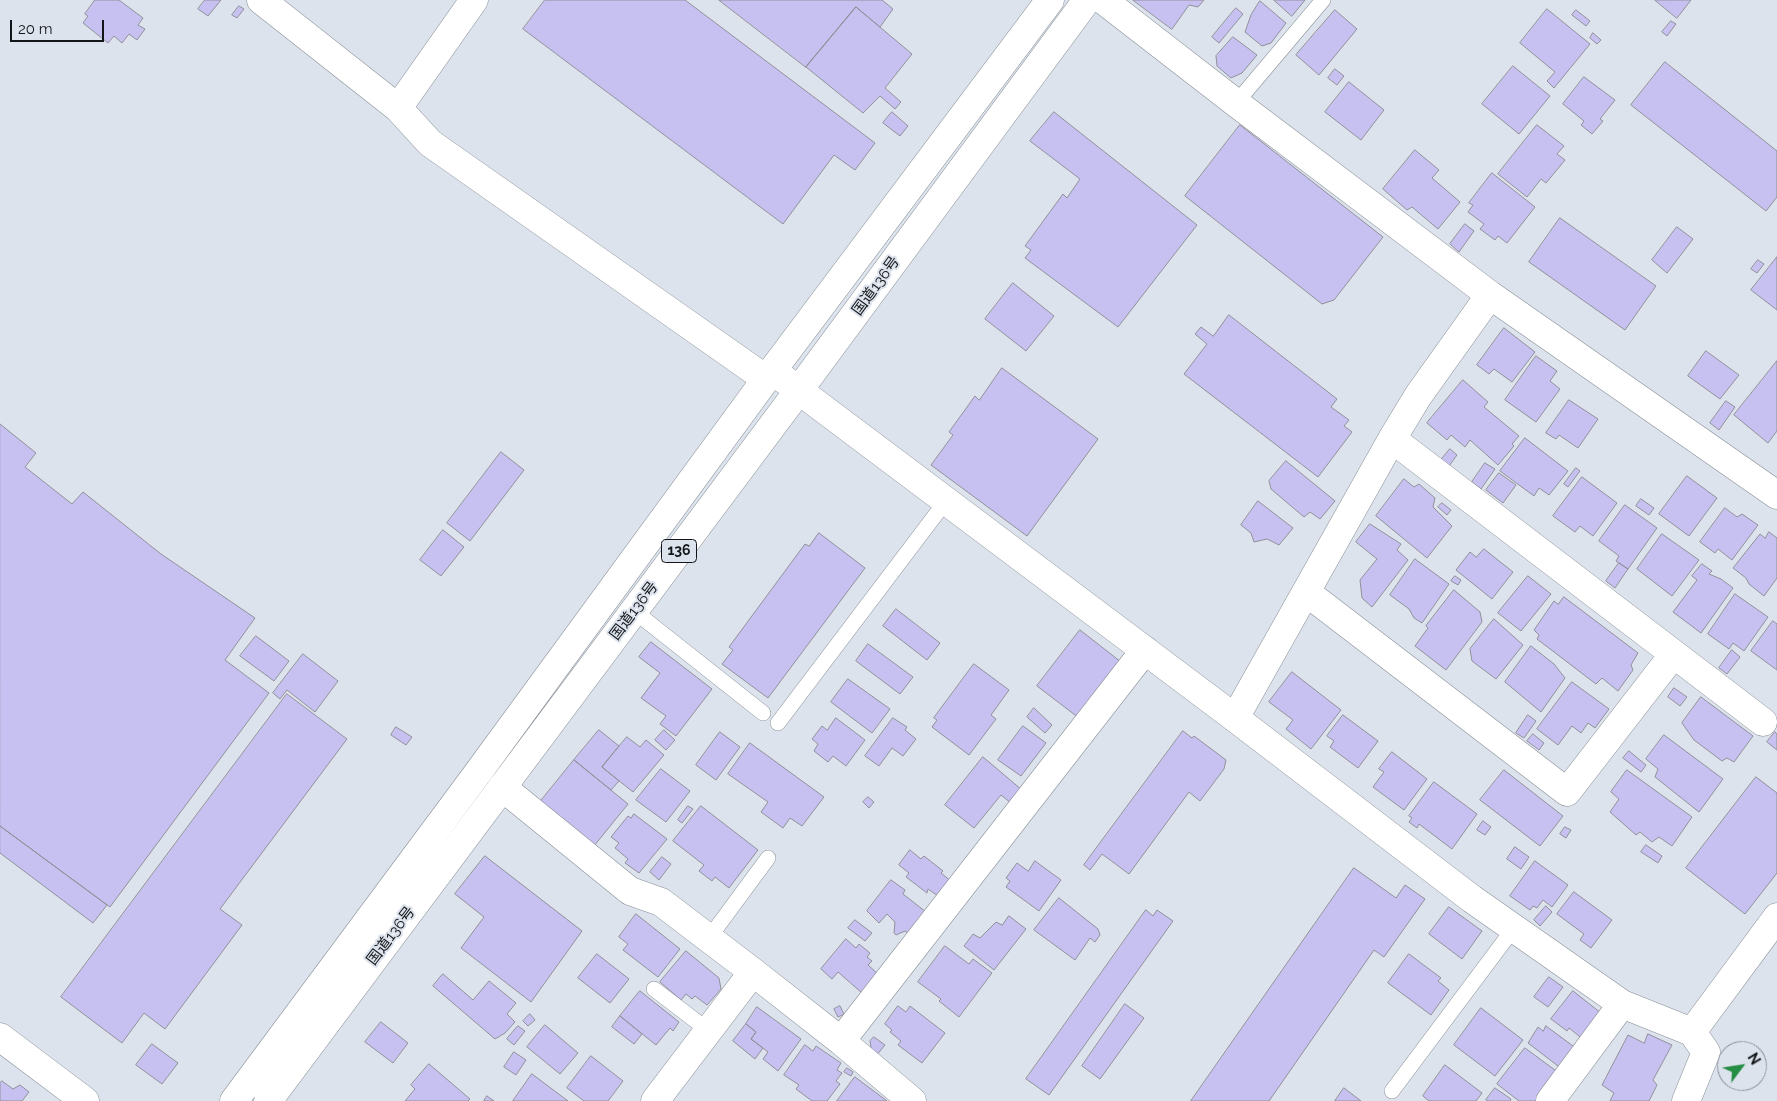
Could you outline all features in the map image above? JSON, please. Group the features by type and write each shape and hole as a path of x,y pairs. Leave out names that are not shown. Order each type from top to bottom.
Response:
{"main road":[{"path":"261,0 398,108 430,143 770,375 799,390 1472,898 1622,1004 1692,1032 1706,1052 1686,1101"},
{"path":"398,108 474,0"},
{"name":"国道136号","path":"234,1101 770,375 1050,0"},
{"name":"国道136号","path":"268,1101 799,390 1087,0"},
{"path":"1104,0 1490,295 1777,495"},
{"path":"1236,718 1418,396 1490,295"},
{"path":"1392,440 1763,722"},
{"path":"1306,592 1567,792 1673,655"},
{"path":"841,1041 1145,650"},
{"path":"502,787 630,891 661,902 709,938 841,1041 912,1101"},
{"path":"1692,1032 1777,917"},
{"path":"655,1101 753,972"},
{"path":"1550,1101 1622,1004"},
{"path":"0,1037 86,1101"}],"lane":[{"path":"1236,102 1323,0"},
{"path":"778,723 946,500"},
{"path":"634,611 763,713"},
{"path":"709,938 768,858"},
{"path":"1392,1091 1514,928"},
{"path":"654,989 709,1031"}],"building":[{"path":"95,0 119,0 143,18 138,25 145,29 137,40 129,34 122,43 114,36 108,43 83,23 88,16 85,14"},
{"path":"205,0 221,0 208,16 198,9"},
{"path":"545,0 685,0 875,143 855,170 834,155 783,224 523,29"},
{"path":"719,0 882,0 893,9 880,27 856,7 806,67"},
{"path":"1133,0 1204,0 1198,7 1189,5 1172,29"},
{"path":"1274,0 1305,0 1292,16"},
{"path":"1655,0 1691,0 1677,18"},
{"path":"1260,1 1286,23 1271,43 1262,46 1245,32 1251,15"},
{"path":"239,6 244,9 237,18 232,15"},
{"path":"856,7 912,54 885,88 901,102 895,109 880,96 863,113 806,67"},
{"path":"1236,8 1243,14 1219,43 1212,37"},
{"path":"1547,9 1590,44 1554,88 1547,81 1555,72 1520,43"},
{"path":"1335,10 1357,29 1319,75 1296,55"},
{"path":"1576,10 1590,21 1586,26 1572,15"},
{"path":"1671,21 1676,24 1667,36 1662,32"},
{"path":"1593,33 1601,40 1597,44 1590,38"},
{"path":"1233,37 1257,55 1242,73 1231,78 1217,66 1216,56"},
{"path":"1665,62 1777,151 1777,197 1766,211 1631,105"},
{"path":"1513,66 1550,96 1519,134 1482,104"},
{"path":"1335,69 1344,76 1337,85 1328,78"},
{"path":"1584,77 1615,100 1600,119 1603,121 1592,134 1581,125 1584,121 1563,104"},
{"path":"1349,82 1384,110 1361,140 1325,112"},
{"path":"892,112 908,126 900,136 883,123"},
{"path":"1054,112 1197,225 1118,327 1025,258 1031,250 1025,246 1063,194 1067,198 1080,179 1030,141"},
{"path":"1240,125 1383,237 1334,300 1322,304 1185,196"},
{"path":"1537,125 1564,146 1557,154 1565,160 1546,183 1541,179 1527,197 1498,174"},
{"path":"1415,150 1439,170 1432,178 1460,202 1438,229 1412,207 1407,210 1383,189"},
{"path":"1492,173 1535,207 1507,243 1498,236 1495,240 1480,229 1484,224 1468,212 1473,205 1469,203"},
{"path":"1560,218 1656,286 1625,330 1529,262"},
{"path":"1465,224 1474,231 1459,252 1450,244"},
{"path":"1677,227 1693,239 1667,273 1652,260"},
{"path":"1777,257 1777,310 1751,290"},
{"path":"1758,260 1764,264 1757,273 1751,269"},
{"path":"1013,283 1054,316 1026,351 985,319"},
{"path":"1229,315 1337,399 1331,407 1349,420 1344,426 1352,432 1318,477 1184,374 1207,344 1195,334 1201,327 1213,336"},
{"path":"1504,328 1535,352 1512,382 1494,369 1489,374 1477,365"},
{"path":"1706,351 1739,375 1720,399 1688,376"},
{"path":"1536,356 1557,371 1550,381 1560,389 1536,422 1505,400"},
{"path":"1777,361 1777,431 1768,443 1734,415"},
{"path":"1002,368 1098,439 1027,536 931,465 953,435 949,432 975,396 979,400"},
{"path":"1463,380 1488,402 1484,407 1519,436 1512,444 1514,446 1498,465 1470,440 1465,447 1451,435 1447,440 1427,423"},
{"path":"1569,400 1598,419 1578,448 1559,435 1556,439 1546,433"},
{"path":"1726,401 1735,407 1719,430 1710,423"},
{"path":"0,424 36,453 25,467 72,504 83,492 161,554 255,618 225,660 269,693 110,907 0,826"},
{"path":"1525,438 1568,471 1549,495 1539,488 1534,496 1500,471"},
{"path":"1450,449 1457,455 1449,466 1441,460"},
{"path":"501,452 524,470 470,541 447,523"},
{"path":"1286,461 1335,501 1320,519 1310,512 1304,517 1271,489 1269,481"},
{"path":"1485,463 1495,469 1481,489 1472,482"},
{"path":"1576,468 1580,471 1568,487 1564,484"},
{"path":"1499,473 1516,485 1503,503 1486,490"},
{"path":"1687,476 1717,498 1689,536 1659,514"},
{"path":"1582,477 1617,503 1593,536 1580,526 1575,532 1553,516"},
{"path":"1404,479 1414,487 1419,484 1435,498 1433,507 1452,526 1427,558 1376,516"},
{"path":"1641,499 1654,508 1649,515 1636,506"},
{"path":"1258,501 1293,528 1279,545 1267,539 1254,542 1251,533 1241,525"},
{"path":"1442,503 1451,510 1447,515 1438,507"},
{"path":"1625,505 1657,528 1628,569 1616,561 1619,556 1599,541"},
{"path":"1725,508 1737,517 1742,514 1758,525 1732,560 1718,549 1715,553 1700,542"},
{"path":"1370,524 1401,544 1397,550 1408,560 1372,607 1362,598 1360,580 1377,559 1356,542"},
{"path":"443,530 464,547 441,576 420,560"},
{"path":"1769,532 1777,538 1777,578 1764,596 1733,568 1760,534 1765,538"},
{"path":"819,533 865,568 768,698 722,664 733,650 729,647 805,544 809,546"},
{"path":"1662,534 1699,560 1672,596 1637,569"},
{"path":"1484,549 1513,572 1492,599 1456,570 1470,552 1476,557"},
{"path":"1415,559 1449,584 1422,623 1414,618 1409,609 1390,595"},
{"path":"1619,563 1628,569 1615,588 1606,581"},
{"path":"1702,564 1712,571 1709,574 1721,579 1733,588 1701,633 1673,612 1697,580 1692,576"},
{"path":"1455,576 1461,580 1458,585 1451,581"},
{"path":"1528,576 1551,594 1521,631 1498,613"},
{"path":"1454,590 1480,612 1482,622 1446,670 1415,646 1428,628 1426,626"},
{"path":"1735,594 1768,617 1744,651 1733,643 1729,649 1708,634"},
{"path":"1564,597 1638,653 1631,665 1633,670 1618,691 1602,678 1596,684 1537,639 1539,635 1534,630 1554,601 1558,604"},
{"path":"896,609 940,643 927,660 883,626"},
{"path":"1494,619 1523,645 1496,679 1472,661 1470,649"},
{"path":"1773,621 1777,624 1777,670 1751,651"},
{"path":"1080,630 1121,662 1079,718 1037,686"},
{"path":"256,636 289,661 274,681 240,656"},
{"path":"651,642 712,689 676,736 660,724 666,716 641,698 660,673 639,657"},
{"path":"868,644 913,677 900,694 856,661"},
{"path":"1531,646 1554,664 1565,678 1541,712 1505,682"},
{"path":"1732,650 1740,657 1727,674 1719,668"},
{"path":"303,654 338,681 315,712 287,690 280,699 273,693"},
{"path":"974,664 1009,690 991,715 996,719 969,755 932,727 937,720 934,718"},
{"path":"1292,672 1341,710 1311,749 1286,729 1293,720 1269,702"},
{"path":"848,679 890,709 872,733 831,702"},
{"path":"1572,682 1609,709 1595,728 1588,723 1581,733 1572,726 1558,745 1537,729"},
{"path":"1674,688 1687,697 1680,706 1668,697"},
{"path":"287,694 347,739 220,909 242,925 165,1029 144,1013 122,1043 61,997"},
{"path":"1701,697 1753,736 1734,762 1727,758 1722,761 1694,740 1682,723"},
{"path":"1034,708 1052,725 1045,733 1027,717"},
{"path":"1343,715 1378,741 1358,768 1330,747 1334,741 1327,736"},
{"path":"1528,715 1536,721 1524,738 1516,733"},
{"path":"836,718 865,740 846,766 833,756 828,762 814,751 818,744 812,739 822,726 827,730"},
{"path":"893,718 907,727 905,730 916,739 903,756 892,748 879,766 865,756"},
{"path":"1023,726 1046,743 1021,776 998,760"},
{"path":"396,727 412,737 406,745 391,735"},
{"path":"599,730 619,746 602,767 619,781 611,790 574,760"},
{"path":"664,730 675,740 666,750 655,740"},
{"path":"1183,731 1192,738 1194,736 1226,760 1224,769 1200,801 1189,792 1129,874 1102,854 1090,870 1084,865"},
{"path":"720,732 740,747 716,780 696,765"},
{"path":"1775,732 1777,734 1777,750 1767,742"},
{"path":"1533,734 1544,743 1539,750 1527,741"},
{"path":"1664,735 1723,779 1699,812 1655,777 1658,769 1646,759"},
{"path":"627,737 640,747 646,740 664,755 633,792 602,767"},
{"path":"750,743 824,797 802,826 790,818 783,828 761,812 768,802 728,774"},
{"path":"1629,751 1646,765 1641,772 1623,758"},
{"path":"1392,752 1427,779 1404,810 1373,787 1384,772 1379,769"},
{"path":"983,757 1022,790 1011,803 1001,795 974,828 945,805"},
{"path":"574,760 628,804 594,846 540,802"},
{"path":"661,769 690,791 666,822 636,800"},
{"path":"1504,770 1563,816 1540,846 1480,800"},
{"path":"1627,770 1692,817 1672,846 1659,837 1652,842 1640,832 1636,835 1610,812 1619,799 1611,792"},
{"path":"1756,777 1777,793 1777,873 1745,914 1686,868"},
{"path":"1434,782 1477,814 1452,849 1419,824 1417,828 1409,822 1412,818 1409,816"},
{"path":"868,797 874,802 869,808 863,802"},
{"path":"688,806 693,809 682,823 678,820"},
{"path":"701,806 758,850 729,888 715,877 712,881 699,871 704,865 673,841"},
{"path":"634,814 667,839 639,873 625,863 628,859 615,848 619,843 611,837 628,816 631,818"},
{"path":"1483,821 1491,827 1485,835 1477,830"},
{"path":"0,826 107,905 93,923 0,853"},
{"path":"1565,827 1571,830 1566,838 1560,834"},
{"path":"1646,845 1662,856 1658,863 1641,852"},
{"path":"1515,847 1529,857 1521,869 1507,859"},
{"path":"910,850 921,859 924,856 943,871 941,873 952,882 941,898 928,889 927,893 906,877 909,873 899,865"},
{"path":"485,856 582,931 531,1002 461,948 484,917 455,894"},
{"path":"662,857 671,864 659,880 650,872"},
{"path":"1035,861 1061,880 1039,911 1006,887 1010,881 1006,878 1017,863 1028,871"},
{"path":"1535,861 1568,885 1552,907 1543,900 1537,908 1533,906 1530,910 1510,896"},
{"path":"1354,868 1396,898 1405,885 1425,899 1384,957 1374,950 1269,1101 1191,1101"},
{"path":"891,880 905,890 903,894 926,912 909,934 905,931 896,935 894,933 895,922 887,914 879,923 867,911"},
{"path":"1574,892 1612,920 1591,948 1580,940 1584,934 1557,914"},
{"path":"1059,898 1098,929 1100,935 1095,942 1090,938 1075,960 1034,930"},
{"path":"1546,906 1552,912 1540,926 1534,920"},
{"path":"1449,907 1482,931 1462,959 1429,934"},
{"path":"1146,910 1153,916 1157,910 1173,921 1049,1095 1026,1079"},
{"path":"636,914 680,949 658,977 623,950 628,944 619,937"},
{"path":"1009,916 1026,929 994,970 964,946 973,934 980,938 996,922 1002,925"},
{"path":"855,920 872,933 865,941 848,928"},
{"path":"846,939 856,948 859,944 870,953 867,957 872,961 868,965 878,974 862,993 838,972 832,979 821,969"},
{"path":"945,946 969,964 973,959 992,973 959,1017 939,1001 941,999 918,982"},
{"path":"686,951 719,978 721,989 707,1005 695,996 692,999 686,994 681,1000 660,982"},
{"path":"597,954 629,979 610,1003 578,978"},
{"path":"1409,954 1441,978 1438,981 1449,990 1431,1015 1388,983"},
{"path":"443,974 473,1000 489,981 516,1003 507,1014 515,1022 505,1033 495,1039 433,986"},
{"path":"1549,977 1563,987 1548,1007 1534,997"},
{"path":"640,991 679,1022 673,1031 670,1028 656,1045 620,1016"},
{"path":"1573,991 1601,1013 1584,1040 1569,1028 1567,1031 1551,1019"},
{"path":"1125,1004 1144,1018 1100,1079 1082,1066"},
{"path":"840,1006 844,1014 838,1017 834,1009"},
{"path":"898,1006 906,1012 910,1006 945,1033 922,1063 898,1045 901,1041 890,1032 892,1030 885,1024"},
{"path":"757,1007 801,1039 778,1071 763,1059 768,1052 751,1039 756,1032 746,1024"},
{"path":"1481,1008 1523,1040 1495,1076 1454,1045"},
{"path":"530,1014 535,1020 528,1026 523,1021"},
{"path":"620,1016 642,1034 634,1044 612,1027"},
{"path":"381,1022 408,1043 393,1063 365,1042"},
{"path":"746,1024 756,1032 751,1039 763,1048 755,1059 733,1041"},
{"path":"545,1025 578,1053 560,1074 527,1047"},
{"path":"518,1026 525,1031 514,1045 507,1039"},
{"path":"1546,1026 1577,1049 1562,1069 1528,1043 1538,1027 1543,1031"},
{"path":"1648,1034 1672,1045 1653,1080 1657,1085 1649,1101 1610,1101 1614,1093 1602,1085 1628,1035 1644,1043"},
{"path":"874,1037 885,1045 876,1056 872,1053 870,1041"},
{"path":"152,1044 178,1063 162,1084 136,1065"},
{"path":"805,1045 813,1051 816,1046 841,1063 837,1070 842,1073 836,1081 840,1084 827,1101 812,1101 796,1089 799,1085 784,1075"},
{"path":"1525,1048 1559,1073 1537,1101 1519,1101 1497,1084"},
{"path":"514,1052 526,1060 516,1075 504,1067"},
{"path":"591,1056 623,1081 608,1101 584,1101 567,1088"},
{"path":"429,1064 470,1099 468,1101 405,1101 415,1089 411,1085"},
{"path":"1445,1065 1482,1093 1476,1101 1429,1101 1423,1096"},
{"path":"847,1068 853,1072 851,1076 844,1072"},
{"path":"532,1074 568,1101 513,1101"},
{"path":"855,1077 887,1101 837,1101"},
{"path":"2,1081 13,1089 20,1085 29,1092 22,1101 0,1101 0,1083"},
{"path":"1344,1088 1361,1101 1335,1101"},
{"path":"1495,1088 1511,1099 1510,1101 1486,1100"},
{"path":"487,1096 494,1101 484,1101"}]}
